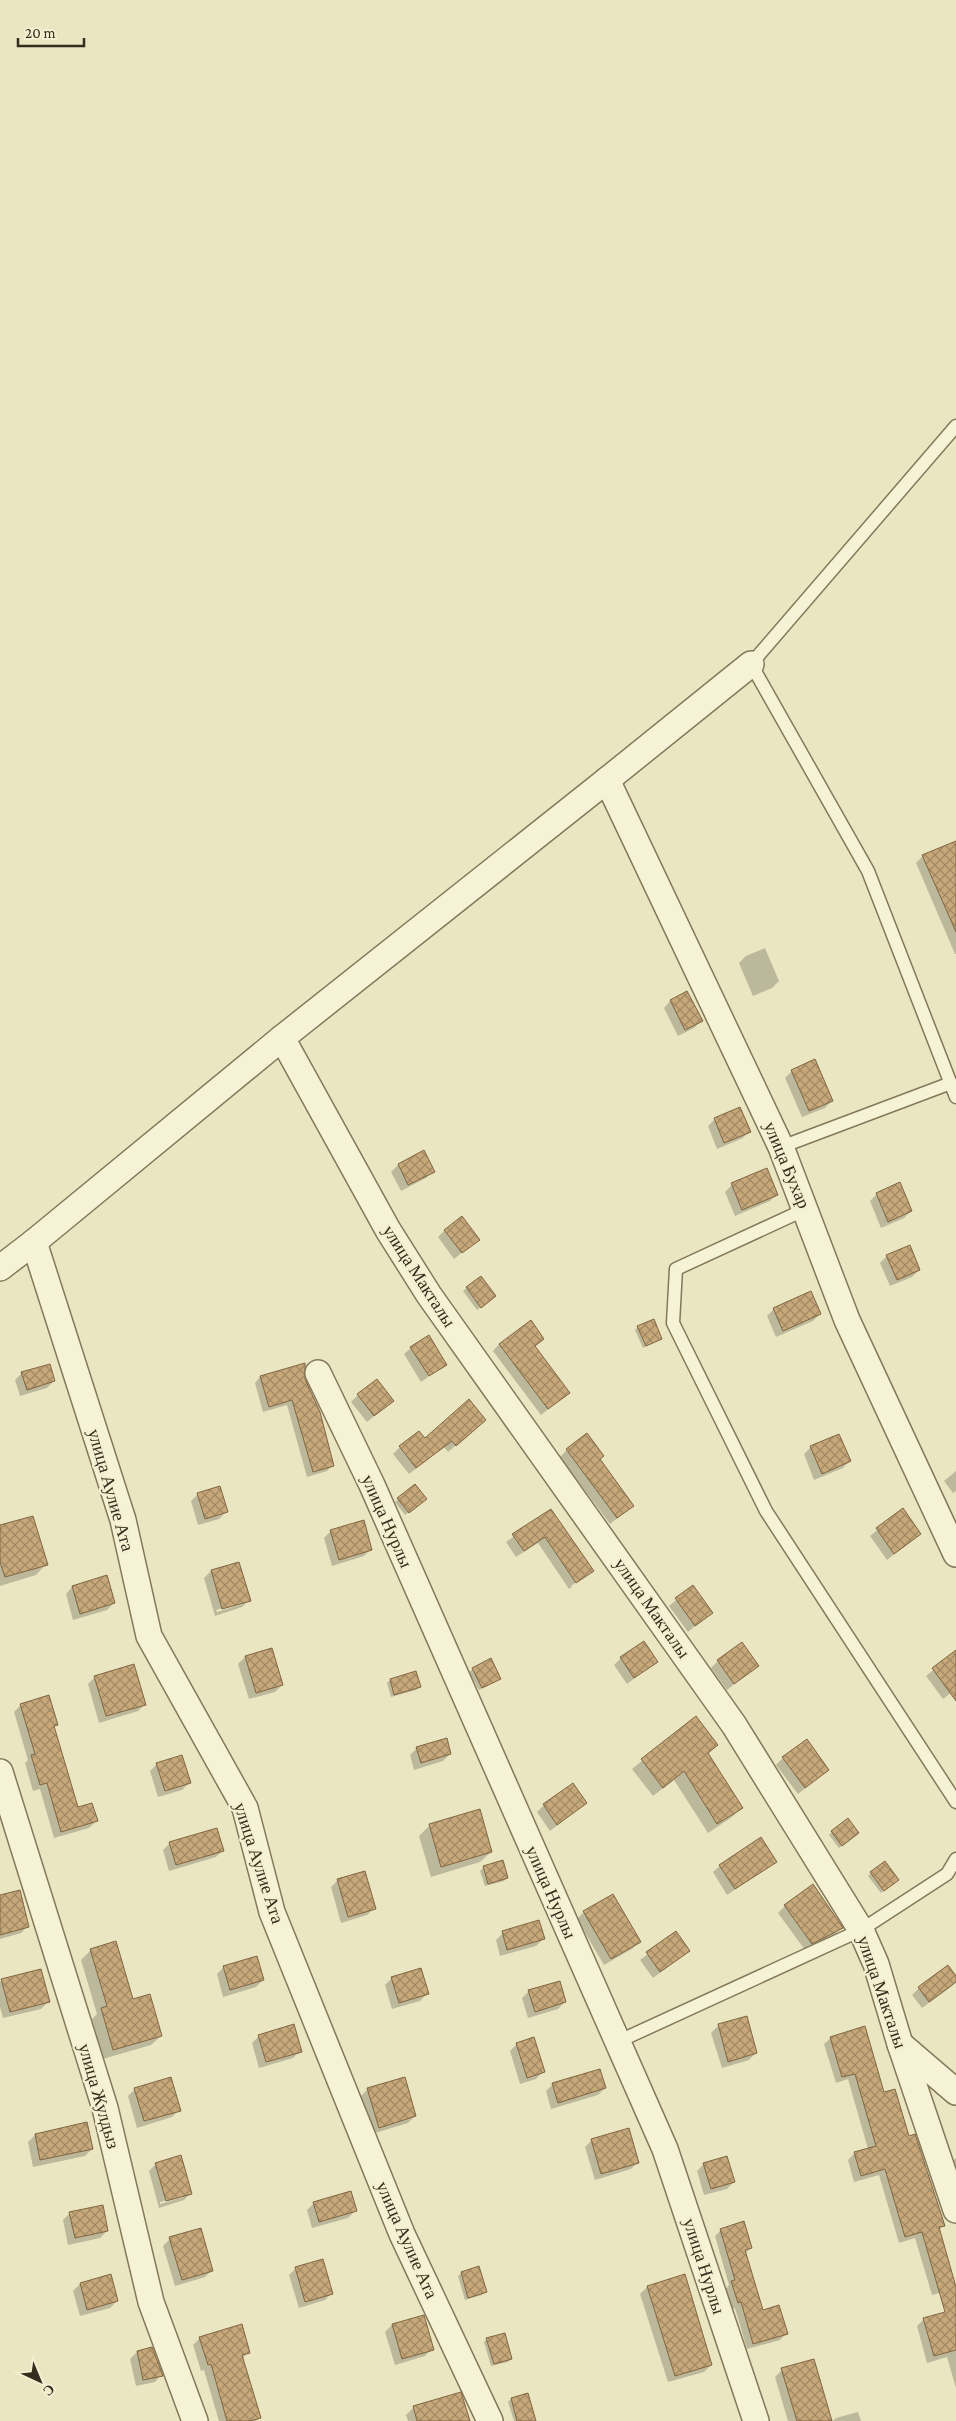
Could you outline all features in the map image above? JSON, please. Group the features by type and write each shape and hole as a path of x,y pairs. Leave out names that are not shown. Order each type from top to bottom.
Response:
{"street":[{"path":"0,1268 282,1038 751,664"},
{"name":"улица Бухар","path":"607,780 781,1147 847,1320 956,1554"},
{"name":"улица Макталы","path":"282,1038 388,1230 429,1295 734,1725 861,1930 876,1964 900,2044 956,2210"},
{"name":"улица Аулие Ата","path":"34,1242 123,1520 149,1636 245,1808 272,1912 402,2234 490,2421"},
{"name":"улица Нурлы","path":"318,1373 372,1486 665,2149 756,2421"},
{"name":"улица Жулдыз","path":"0,1772 105,2108 151,2302 194,2421"},
{"path":"900,2044 956,2092"}],"lane":[{"path":"956,426 751,664 868,871 956,1096"},
{"path":"781,1147 951,1083"},
{"path":"806,1209 676,1269 673,1323 766,1511 956,1802"},
{"path":"617,2042 861,1930 947,1874 956,1858"}],"building":[{"path":"956,841 956,932 922,855"},
{"path":"687,991 703,1021 685,1030 670,1000"},
{"path":"815,1059 833,1101 809,1111 791,1070"},
{"path":"740,1107 751,1132 724,1143 714,1118"},
{"path":"424,1150 435,1172 408,1185 398,1164"},
{"path":"767,1168 778,1195 742,1210 731,1183"},
{"path":"900,1182 912,1211 888,1222 876,1193"},
{"path":"462,1216 480,1240 462,1253 444,1230"},
{"path":"910,1245 920,1270 897,1280 886,1255"},
{"path":"481,1276 496,1296 481,1308 466,1287"},
{"path":"811,1291 821,1314 783,1331 773,1308"},
{"path":"654,1319 662,1339 646,1346 637,1326"},
{"path":"531,1320 544,1339 535,1346 570,1393 548,1409 499,1344"},
{"path":"429,1335 447,1365 429,1376 410,1347"},
{"path":"305,1363 305,1379 320,1412 334,1466 313,1472 292,1400 269,1407 260,1376"},
{"path":"50,1364 55,1381 27,1390 21,1372"},
{"path":"377,1379 394,1401 374,1416 357,1394"},
{"path":"469,1399 486,1420 456,1446 452,1441 416,1468 399,1446 419,1431 425,1438"},
{"path":"587,1433 604,1456 600,1459 634,1506 617,1518 566,1449"},
{"path":"839,1434 851,1461 822,1474 810,1446"},
{"path":"415,1484 427,1499 409,1513 397,1498"},
{"path":"220,1486 228,1512 205,1519 197,1493"},
{"path":"903,1508 921,1534 894,1554 876,1528"},
{"path":"551,1509 594,1571 576,1583 545,1537 524,1551 512,1534"},
{"path":"33,1516 48,1565 5,1577 0,1562 0,1525"},
{"path":"364,1520 372,1550 339,1560 330,1530"},
{"path":"239,1562 251,1601 222,1609 211,1570"},
{"path":"107,1575 115,1603 80,1614 72,1586"},
{"path":"693,1585 713,1613 695,1626 675,1598"},
{"path":"644,1641 658,1662 634,1678 620,1657"},
{"path":"742,1642 759,1666 734,1684 717,1660"},
{"path":"272,1648 283,1685 256,1693 245,1656"},
{"path":"956,1650 956,1701 932,1668"},
{"path":"491,1658 501,1679 482,1688 472,1668"},
{"path":"134,1664 146,1705 106,1716 94,1676"},
{"path":"416,1671 421,1687 394,1695 390,1679"},
{"path":"49,1695 58,1725 54,1726 78,1807 92,1803 98,1821 61,1832 47,1783 40,1785 31,1755 35,1754 20,1704"},
{"path":"696,1716 718,1745 708,1753 743,1808 717,1824 684,1771 663,1788 641,1759"},
{"path":"447,1738 451,1754 421,1763 416,1747"},
{"path":"807,1739 829,1770 805,1788 782,1757"},
{"path":"182,1755 191,1783 165,1791 156,1763"},
{"path":"573,1783 587,1803 557,1825 543,1804"},
{"path":"480,1809 492,1852 441,1867 429,1824"},
{"path":"848,1818 859,1833 842,1846 831,1831"},
{"path":"217,1828 224,1851 176,1865 169,1842"},
{"path":"761,1837 777,1862 735,1889 719,1865"},
{"path":"503,1860 508,1878 488,1884 483,1866"},
{"path":"885,1861 899,1880 884,1891 870,1872"},
{"path":"365,1871 376,1909 348,1917 337,1879"},
{"path":"813,1884 843,1928 812,1944 784,1905"},
{"path":"20,1890 29,1927 0,1935 0,1895"},
{"path":"613,1894 641,1942 611,1959 583,1911"},
{"path":"539,1920 545,1939 507,1950 502,1931"},
{"path":"676,1931 690,1951 660,1972 646,1952"},
{"path":"116,1941 133,1999 150,1994 162,2036 113,2050 101,2008 107,2006 90,1949"},
{"path":"257,1956 264,1980 230,1990 223,1966"},
{"path":"948,1965 956,1976 956,1982 929,2002 918,1987"},
{"path":"421,1968 429,1994 399,2003 391,1977"},
{"path":"41,1969 50,2002 10,2012 1,1979"},
{"path":"560,1981 566,2002 535,2012 528,1990"},
{"path":"747,2016 757,2053 728,2062 718,2024"},
{"path":"294,2024 302,2052 266,2062 258,2035"},
{"path":"865,2026 884,2092 895,2089 909,2136 915,2134 945,2226 939,2227 956,2287 956,2350 934,2356 923,2318 945,2312 922,2232 905,2237 885,2169 861,2176 854,2152 876,2146 855,2074 842,2077 830,2037"},
{"path":"534,2037 545,2072 527,2078 516,2043"},
{"path":"600,2069 606,2088 558,2103 552,2083"},
{"path":"171,2077 181,2111 144,2121 134,2088"},
{"path":"405,2077 416,2116 379,2128 367,2088"},
{"path":"87,2122 93,2149 40,2160 35,2134"},
{"path":"629,2128 639,2163 601,2174 591,2139"},
{"path":"181,2155 192,2194 166,2201 155,2163"},
{"path":"727,2156 735,2182 711,2189 703,2163"},
{"path":"351,2191 357,2211 319,2222 313,2202"},
{"path":"103,2205 108,2231 75,2238 69,2212"},
{"path":"744,2221 752,2248 745,2250 763,2310 779,2305 788,2334 753,2344 741,2302 738,2303 731,2281 735,2280 720,2229"},
{"path":"201,2228 213,2271 182,2280 169,2237"},
{"path":"323,2259 333,2294 305,2302 295,2267"},
{"path":"479,2266 487,2292 468,2298 461,2272"},
{"path":"111,2274 118,2301 87,2310 80,2283"},
{"path":"685,2274 712,2365 675,2376 647,2286"},
{"path":"424,2315 434,2350 402,2359 392,2324"},
{"path":"242,2324 250,2353 242,2355 261,2418 250,2421 227,2421 211,2364 208,2365 199,2337"},
{"path":"505,2333 512,2359 494,2364 486,2338"},
{"path":"152,2347 163,2376 143,2380 137,2351"},
{"path":"814,2359 832,2421 797,2421 781,2368"},
{"path":"461,2392 470,2421 417,2421 413,2406"},
{"path":"528,2393 536,2421 517,2421 511,2398"}]}
